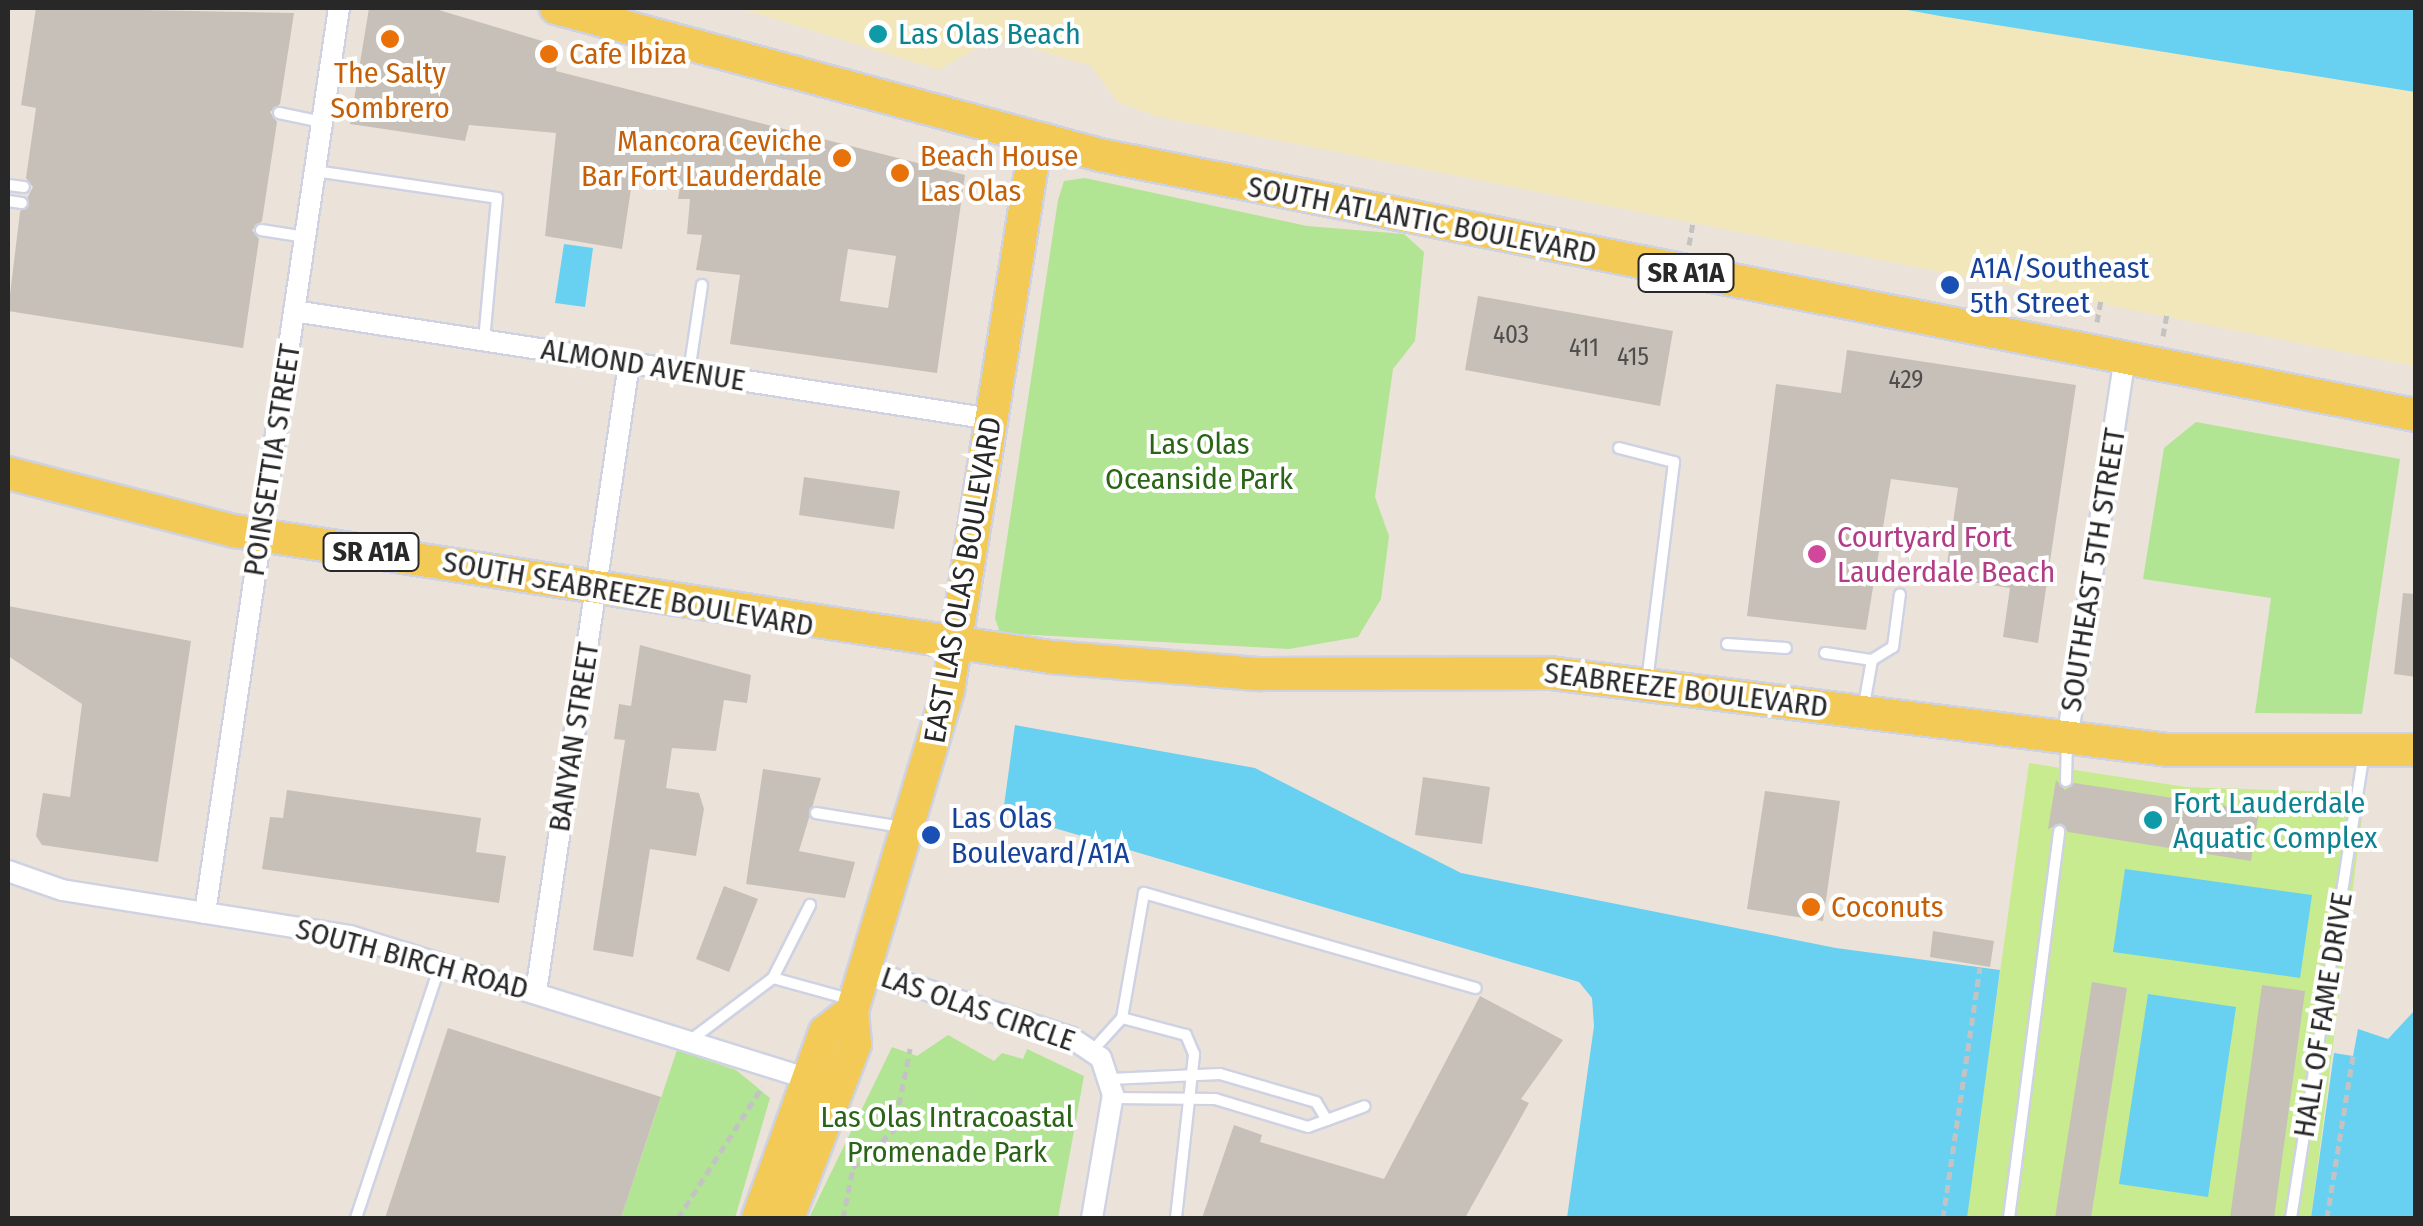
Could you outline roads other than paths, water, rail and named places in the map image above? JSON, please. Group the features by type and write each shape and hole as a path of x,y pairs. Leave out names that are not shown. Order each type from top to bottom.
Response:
{"main road":[{"name":"SOUTH ATLANTIC BOULEVARD","path":"556,8 1036,140 2416,415"},
{"name":"EAST LAS OLAS BOULEVARD","path":"758,1218 792,1168 856,1044 857,994 912,828 956,646 1036,140"},
{"name":"SOUTH SEABREEZE BOULEVARD","path":"8,472 260,535 956,646"},
{"name":"SEABREEZE BOULEVARD","path":"956,646 1221,672 1504,670 1647,682 2067,740 2195,752 2416,750"},
{"name":"EAST LAS OLAS BOULEVARD","path":"788,1218 792,1168 808,1080 825,1032 857,994"}],"street":[{"name":"POINSETTIA STREET","path":"204,913 338,8"},
{"name":"ALMOND AVENUE","path":"294,311 992,418"},
{"name":"SOUTHEAST 5TH STREET","path":"2067,740 2125,358"},
{"name":"BANYAN STREET","path":"536,992 629,364"},
{"name":"SOUTH BIRCH ROAD","path":"8,872 204,913 330,931 692,1039 808,1080"},
{"name":"LAS OLAS CIRCLE","path":"857,994 1093,1050 1111,1088"},
{"path":"1092,1218 1111,1088"}],"lane":[{"path":"279,113 322,122"},
{"path":"314,171 497,198 484,341"},
{"path":"8,185 24,188"},
{"path":"8,201 22,203"},
{"path":"260,230 305,236"},
{"path":"689,372 702,284"},
{"path":"1618,448 1674,462 1647,682"},
{"path":"1824,653 1872,660 1893,647 1900,594"},
{"path":"1726,644 1786,648"},
{"path":"1863,711 1872,660"},
{"name":"SOUTHEAST 5TH STREET","path":"2066,781 2067,740"},
{"name":"HALL OF FAME DRIVE","path":"2291,1218 2364,752"},
{"path":"816,812 912,828"},
{"path":"2009,1218 2059,831"},
{"path":"1093,1050 1122,1018 1144,893 1476,988"},
{"path":"692,1039 773,978 810,905"},
{"path":"356,1218 442,963"},
{"path":"773,978 857,994"},
{"path":"1122,1018 1186,1035 1190,1129 1176,1218"},
{"path":"1111,1088 1220,1074 1316,1102 1328,1120"},
{"path":"1111,1088 1186,1098 1308,1127 1365,1106"}],"water":[{"path":"1897,8 2415,8 2415,92 1940,16"},
{"path":"564,244 593,248 585,307 555,303"},
{"path":"1015,725 1255,768 1461,873 1836,948 2000,970 1967,1218 1567,1218 1594,1026 1592,998 1579,982 1003,813"},
{"path":"2125,869 2312,895 2300,978 2113,952"},
{"path":"2148,994 2236,1007 2208,1197 2119,1184"},
{"path":"2415,1010 2415,1218 2311,1218 2334,1053 2353,1056 2358,1029 2388,1039"}],"place":[{"name":"Las Olas Beach","path":"878,34"},
{"name":"The Salty Sombrero","path":"390,39"},
{"name":"Cafe Ibiza","path":"549,54"},
{"name":"Mancora Ceviche Bar Fort Lauderdale","path":"842,158"},
{"name":"Beach House Las Olas","path":"900,173"},
{"name":"A1A/Southeast 5th Street","path":"1950,285"},
{"name":"Courtyard Fort Lauderdale Beach","path":"1817,554"},
{"name":"Fort Lauderdale Aquatic Complex","path":"2153,820"},
{"name":"Las Olas Boulevard/A1A","path":"931,835"},
{"name":"Coconuts","path":"1811,907"}],"park label":[{"name":"Las Olas Oceanside Park","path":"1199,461"},
{"name":"Las Olas Intracoastal Promenade Park","path":"947,1134"}]}
